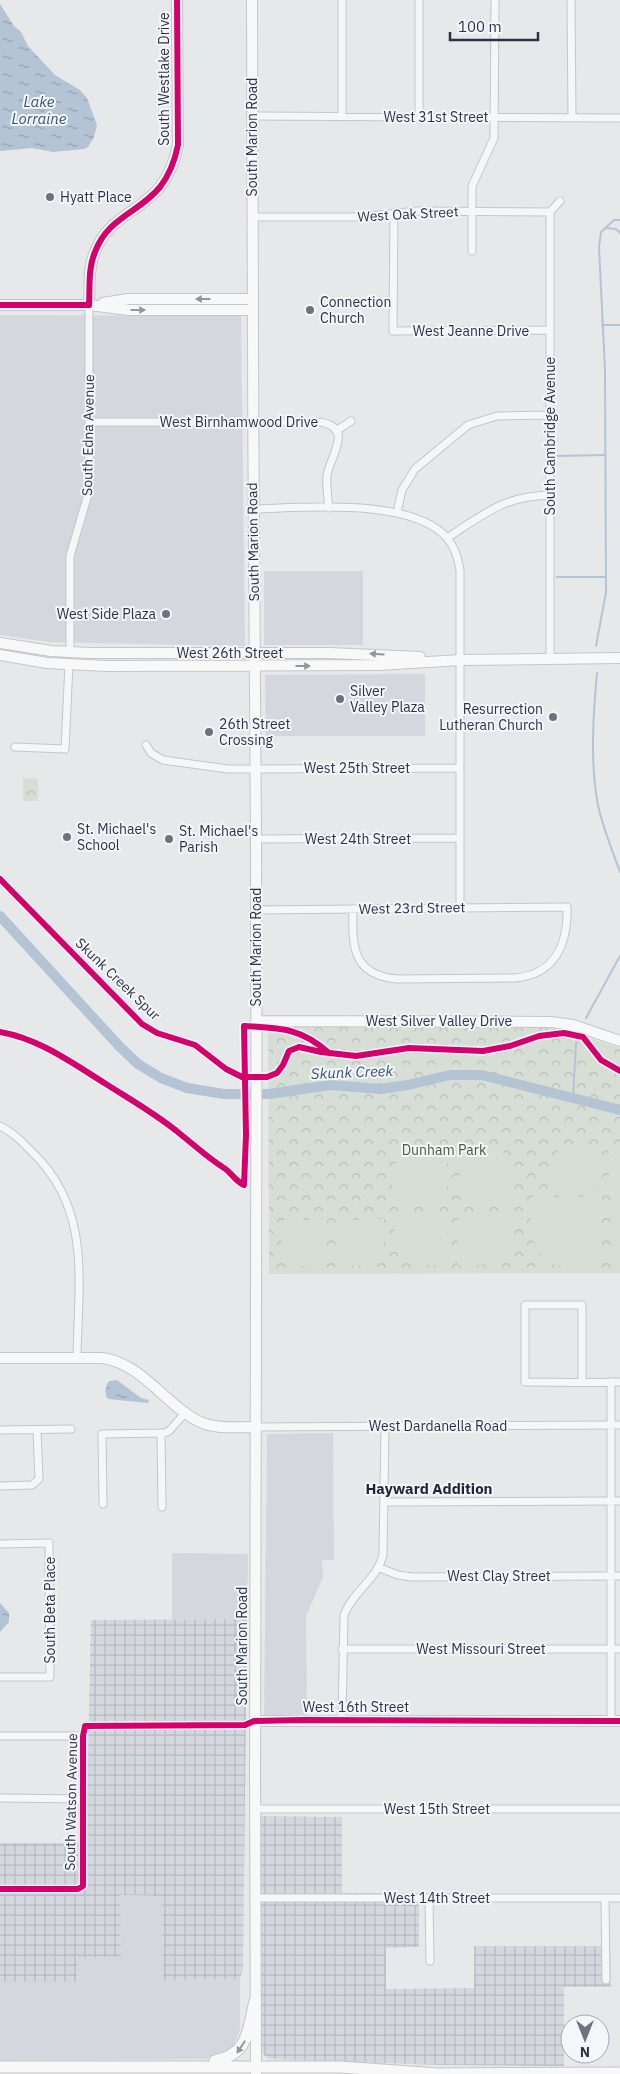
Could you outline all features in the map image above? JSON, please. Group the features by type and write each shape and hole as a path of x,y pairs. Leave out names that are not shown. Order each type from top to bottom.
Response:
{"main road":[{"name":"South Westlake Drive","path":"89,305 92,261 102,236 120,217 155,192 174,163 178,145 177,0"},
{"name":"South Marion Road","path":"252,0 252,509 256,839 254,1721 256,2070"},
{"path":"0,305 89,305 129,310 252,305"},
{"name":"West 26th Street","path":"0,643 70,652 365,654 461,660"},
{"path":"0,654 55,658 66,656 70,652"},
{"path":"69,664 76,659 133,658 166,653"},
{"name":"West 26th Street","path":"0,654 69,664 254,666 378,665 461,660 620,658"},
{"name":"West Silver Valley Drive","path":"256,1021 530,1021 572,1025 620,1040"},
{"path":"0,1358 78,1358 116,1361 129,1368 199,1421 211,1425 255,1427"},
{"name":"West 16th Street","path":"254,1721 616,1721"},
{"path":"196,2065 223,2060 238,2052 244,2043 255,2001"},
{"path":"0,2066 196,2065 256,2070 380,2068 437,2074 620,2074"}],"street":[{"path":"342,0 342,117"},
{"path":"419,0 419,117"},
{"path":"472,251 474,180 492,147 495,118 495,0"},
{"path":"571,0 572,117"},
{"name":"West 31st Street","path":"251,116 620,118"},
{"path":"550,212 560,201"},
{"name":"West Oak Street","path":"252,217 360,217 394,213 550,212"},
{"name":"South Cambridge Avenue","path":"550,212 550,659"},
{"name":"West Jeanne Drive","path":"394,213 393,331 550,330"},
{"name":"South Edna Avenue","path":"70,652 70,556 88,500 89,305"},
{"path":"396,513 402,490 415,470 468,425 497,416 550,415"},
{"path":"336,431 351,421"},
{"name":"West Birnhamwood Drive","path":"89,422 323,422 336,431 339,442 327,477 328,508"},
{"path":"447,538 508,501 528,496 550,495"},
{"path":"252,509 328,508 396,513 424,521 447,538 458,558 460,570 461,660 460,908"},
{"path":"16,748 65,749 69,664"},
{"name":"West 25th Street","path":"146,745 151,753 163,760 228,769 460,768"},
{"name":"West 24th Street","path":"256,839 460,838"},
{"name":"West 23rd Street","path":"256,910 353,909 567,907 566,933 555,956 540,971 531,975 514,978 386,978 364,966 355,951 353,909"},
{"path":"0,1126 19,1139 47,1166 62,1189 70,1209 80,1254 78,1358"},
{"path":"582,1382 582,1305 525,1305 525,1382 582,1382 611,1382 620,1382"},
{"path":"611,1382 612,1649 616,1721"},
{"path":"103,1504 102,1434 161,1433 169,1431 186,1412"},
{"name":"West Dardanella Road","path":"255,1427 620,1425"},
{"path":"342,1720 342,1649 346,1611 380,1568 385,1544 385,1426"},
{"path":"0,1430 71,1429"},
{"path":"0,1486 32,1486 38,1479 37,1430"},
{"path":"161,1433 162,1507"},
{"path":"385,1502 620,1501"},
{"name":"South Beta Place","path":"0,1544 49,1543 50,1677 0,1677"},
{"name":"West Clay Street","path":"380,1568 412,1577 620,1576"},
{"name":"West Missouri Street","path":"342,1649 620,1649"},
{"name":"West 16th Street","path":"92,1726 245,1725 254,1721"},
{"name":"South Watson Avenue","path":"0,1889 78,1889 83,1886 83,1736 85,1726 92,1726"},
{"path":"0,1736 83,1736"},
{"path":"0,1798 83,1798"},
{"name":"West 15th Street","path":"254,1809 620,1809"},
{"name":"West 14th Street","path":"254,1898 620,1898"},
{"path":"429,1898 430,1961"},
{"path":"605,1898 606,1980"}],"shaded area":[{"path":"0,315 241,316 245,646 49,642 0,635"},
{"path":"264,571 363,571 363,645 264,645"},
{"path":"425,674 425,736 266,736 265,675"},
{"path":"333,1433 334,1560 322,1560 323,1577 306,1616 307,1716 264,1716 267,1434"},
{"path":"172,1553 248,1554 247,1619 172,1619"},
{"path":"247,1619 243,1969 240,1979 163,1980 162,1896 120,1895 121,1957 78,1958 77,1982 0,1982 0,1843 86,1843 91,1620"},
{"path":"257,1816 342,1817 342,1893 419,1893 419,1947 386,1948 386,1989 474,1988 474,1946 610,1946 611,1987 564,1987 564,2014 560,2014 560,2064 564,2064 564,2066 439,2065 269,2059 259,2049"},
{"path":"119,1895 162,1896 163,1980 240,1979 240,2030 233,2047 229,2052 204,2059 0,2061 0,1982 77,1982 78,1958 121,1956"}],"green space":[{"path":"23,778 38,779 38,801 23,801"},
{"name":"Dunham Park","path":"268,1026 552,1026 620,1048 620,1273 269,1274"},
{"path":"620,1143 620,1190 612,1190 609,1187 609,1144"},
{"path":"572,1144 598,1144 598,1187 595,1190 551,1190 552,1161 559,1150"},
{"path":"447,1146 447,1196 444,1200 392,1200 393,1171 400,1155 407,1150 417,1148"},
{"path":"459,1146 489,1147 505,1154 512,1170 513,1200 463,1200 460,1197"},
{"path":"530,1197 599,1197 602,1200 602,1270 564,1267 552,1264 542,1257 536,1248 532,1235"},
{"path":"620,1198 620,1270 614,1270 614,1201"},
{"path":"513,1211 512,1241 505,1257 488,1264 458,1265 458,1215 462,1212"},
{"path":"394,1212 444,1212 447,1215 448,1266 418,1265 402,1258 395,1242"},
{"path":"384,1219 384,1245 378,1259 364,1265 338,1266 338,1223 341,1220"},
{"path":"281,1220 324,1220 327,1223 327,1266 302,1266 288,1260 282,1246"}],"water":[{"name":"Lake Lorraine","path":"0,4 14,26 21,32 28,46 55,75 80,90 87,98 97,125 94,137 88,147 53,152 32,148 0,151"},
{"path":"117,1380 141,1398 149,1400 148,1403 108,1399 107,1385 109,1381"},
{"path":"0,1603 9,1613 9,1622 0,1632"}],"waterway":[{"path":"596,646 606,592 605,370 599,247 601,232 614,220 620,220"},
{"path":"607,228 616,229 620,233"},
{"path":"602,325 620,325"},
{"path":"557,456 604,455"},
{"path":"557,577 606,577"},
{"path":"597,673 593,739 595,789 602,822 620,872"},
{"name":"Skunk Creek","path":"0,916 120,1047 138,1064 161,1078 187,1088 224,1094 269,1094 330,1085 381,1089 450,1075 482,1075 620,1110"},
{"path":"586,1018 620,956"},
{"path":"573,1098 576,1043"}],"cycle path":[{"path":"0,305 89,305 91,264 101,240 116,223 152,196 167,177 178,145 177,0"},
{"name":"Skunk Creek Spur","path":"0,879 142,1024 157,1033 195,1045 226,1069 242,1077 267,1077 277,1073 289,1051 299,1047 321,1052 356,1056 409,1048 483,1051 510,1046 539,1036 564,1033 583,1037 601,1060 620,1071"},
{"path":"0,1032 29,1040 81,1068 143,1107 244,1185 246,1135 244,1026 280,1029 300,1034 329,1053"},
{"path":"0,1889 78,1889 83,1886 83,1736 85,1726 245,1725 254,1721 303,1720 620,1721"}],"place":[{"name":"Hyatt Place","path":"50,197"},
{"name":"Connection Church","path":"310,310"},
{"name":"West Side Plaza","path":"166,614"},
{"name":"Silver Valley Plaza","path":"340,699"},
{"name":"Resurrection Lutheran Church","path":"553,717"},
{"name":"26th Street Crossing","path":"209,732"},
{"name":"St. Michael's School","path":"67,837"},
{"name":"St. Michael's Parish","path":"169,839"}],"district":[{"name":"Hayward Addition","path":"429,1488"}]}
